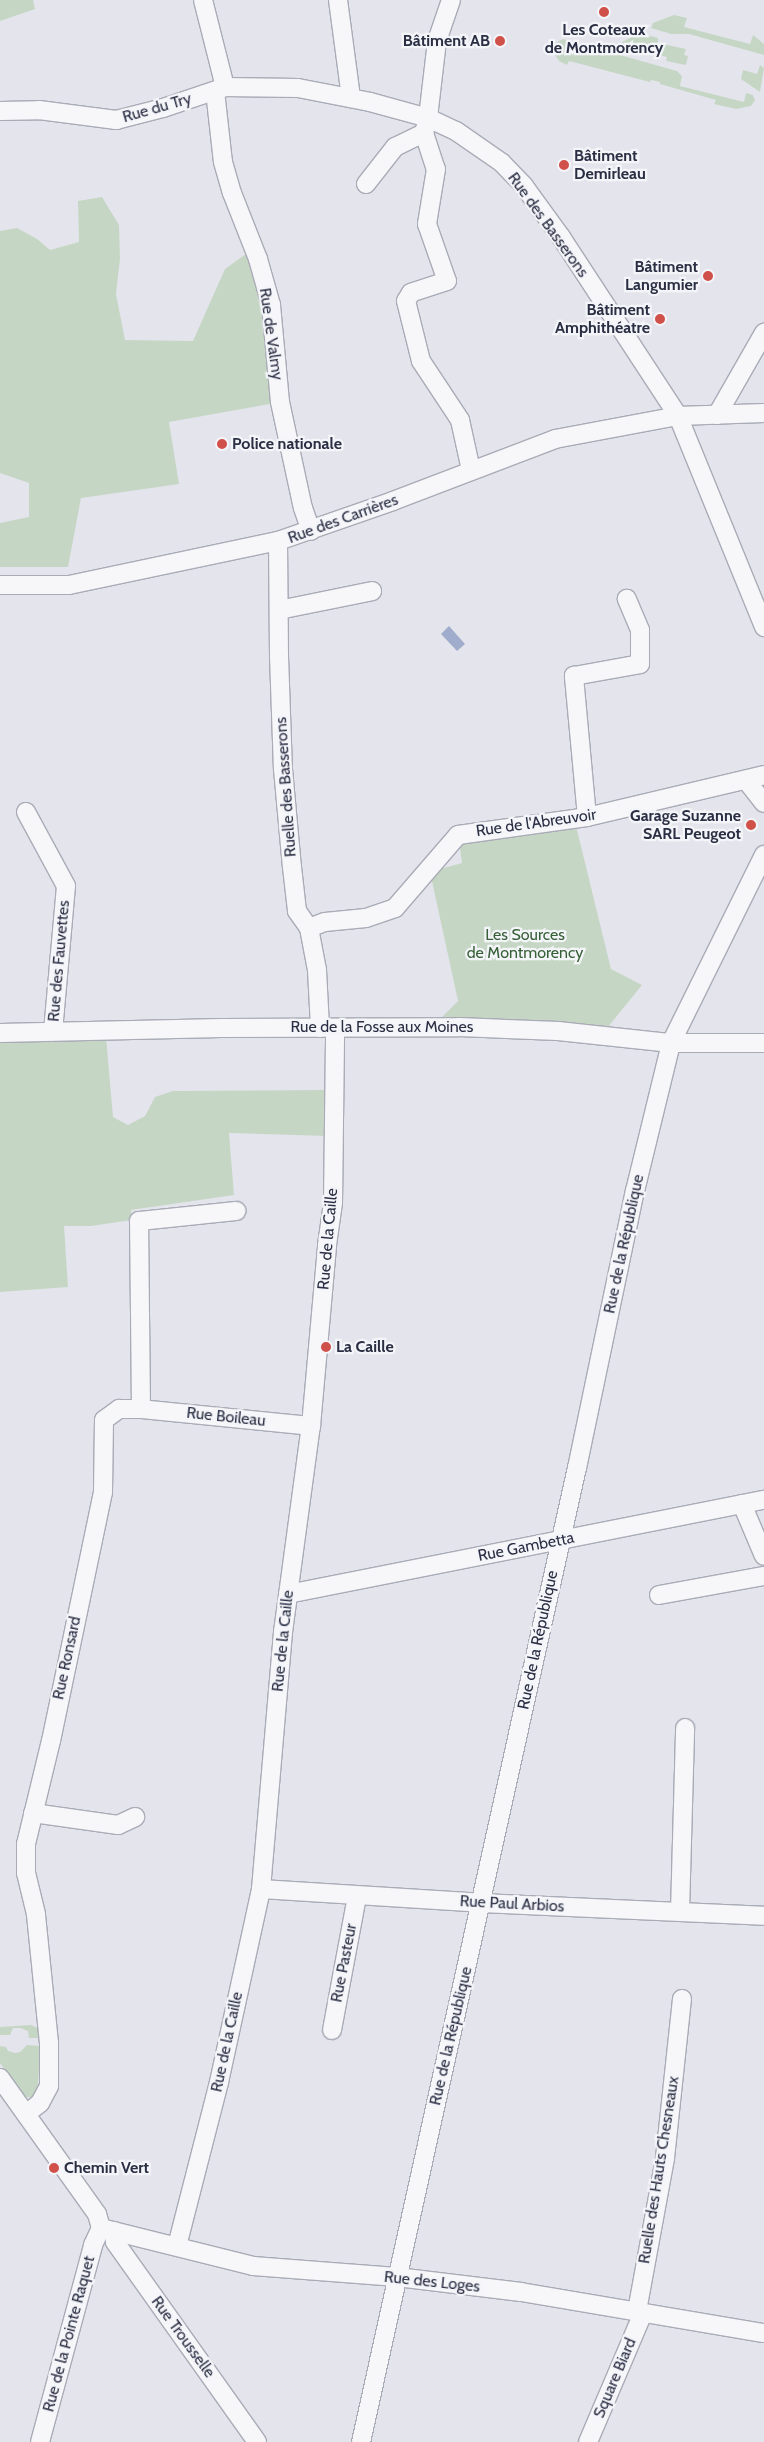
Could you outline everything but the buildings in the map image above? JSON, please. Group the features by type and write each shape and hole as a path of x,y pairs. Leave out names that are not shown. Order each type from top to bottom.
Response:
{"street":[{"path":"203,0 220,89"},
{"path":"338,0 351,98"},
{"path":"451,0 437,41 426,126 436,169 434,190 428,208 427,224 447,281 411,294 406,301 421,361 460,420 471,470"},
{"name":"Rue des Basserons","path":"220,89 298,88 351,98 426,126 456,131 502,163 524,186 561,238 678,416 764,627"},
{"name":"Rue du Try","path":"0,111 39,110 116,120 163,108 220,89"},
{"name":"Rue de Valmy","path":"220,89 223,162 232,193 258,259 271,305 280,402 303,508 311,531"},
{"path":"366,184 395,147 426,126"},
{"path":"717,415 764,333"},
{"name":"Rue des Carrières","path":"0,585 69,585 278,542 555,439 678,416 764,413"},
{"name":"Ruelle des Basserons","path":"278,542 284,769 292,867 297,911 309,928 328,1028"},
{"path":"279,610 372,591"},
{"path":"587,817 574,676 640,664 640,630 628,599"},
{"name":"Rue de l'Abreuvoir","path":"309,928 324,922 366,918 395,908 458,835 587,817 764,775"},
{"path":"746,780 764,803"},
{"name":"Rue des Fauvettes","path":"26,812 66,886 53,1031"},
{"name":"Rue de la République","path":"361,2442 481,1903 635,1191 672,1043 764,855"},
{"name":"Rue de la Fosse aux Moines","path":"0,1033 459,1027 514,1029 672,1043 764,1043"},
{"name":"Rue de la Caille","path":"177,2246 219,2082 261,1889 279,1667 312,1426 333,1203 328,1028"},
{"path":"141,1409 139,1221 236,1211"},
{"name":"Rue Ronsard","path":"26,2114 40,2104 49,2086 49,2043 39,1945 25,1859 26,1844 103,1492 104,1420 119,1409 141,1409"},
{"name":"Rue Boileau","path":"141,1409 312,1426"},
{"name":"Rue Gambetta","path":"288,1594 764,1500"},
{"path":"742,1504 764,1556"},
{"path":"659,1595 764,1576"},
{"path":"680,1912 685,1728"},
{"path":"33,1813 118,1825 135,1817"},
{"name":"Rue Paul Arbios","path":"261,1889 481,1903 764,1916"},
{"name":"Rue Pasteur","path":"332,2030 357,1896"},
{"name":"Ruelle des Hauts Chesneaux","path":"640,2312 665,2158 682,1999"},
{"name":"Rue Trousselle","path":"0,2078 257,2442"},
{"name":"Rue des Loges","path":"108,2230 253,2266 397,2277 521,2292 764,2333"},
{"name":"Rue de la Pointe Raquet","path":"40,2442 93,2245 108,2230"},
{"name":"Square Biard","path":"588,2442 640,2312"}],"green space":[{"path":"0,0 33,0 35,9 0,21"},
{"path":"674,15 687,18 684,27 750,44 753,35 764,44 764,55 689,34 671,34 651,28 653,23"},
{"path":"643,34 658,38 658,43 686,49 684,55 688,56 686,65 666,61 667,57 621,45 622,42 632,37"},
{"path":"563,39 677,71 682,76 680,86 744,102 746,93 753,95 755,100 751,106 736,109 714,104 716,100 660,84 660,82 651,80 650,82 569,61 567,65 559,61 552,50 553,44"},
{"path":"760,65 764,68 760,92 741,79 743,70 757,74"},
{"path":"102,197 119,225 120,259 116,294 125,340 193,341 225,269 250,251 262,299 275,403 169,422 179,484 81,498 68,567 0,567 0,523 29,517 29,483 0,473 0,231 17,228 37,239 50,250 79,242 78,201"},
{"name":"Les Sources de Montmorency","path":"576,826 611,969 642,985 608,1027 442,1017 458,1001 430,872 462,863 459,840"},
{"path":"106,1036 113,1117 128,1125 145,1116 155,1097 173,1091 325,1090 327,1136 229,1133 234,1195 131,1210 132,1220 91,1226 64,1226 68,1287 0,1292 0,1041"},
{"path":"31,2025 40,2029 41,2038 29,2038 28,2031 20,2028 13,2028 10,2035 0,2035 0,2027"},
{"path":"27,2045 41,2046 37,2094 32,2097 26,2097 0,2063 0,2046 6,2047 8,2051 15,2053 20,2052"}],"water":[{"path":"449,626 465,644 457,651 441,634"}],"place":[{"name":"Les Coteaux de Montmorency","path":"604,12"},
{"name":"Bâtiment AB","path":"500,41"},
{"name":"Bâtiment Demirleau","path":"564,165"},
{"name":"Bâtiment Langumier","path":"708,276"},
{"name":"Bâtiment Amphithéatre","path":"660,319"},
{"name":"Police nationale","path":"222,444"},
{"name":"Garage Suzanne SARL Peugeot","path":"751,825"},
{"name":"La Caille","path":"326,1347"},
{"name":"Chemin Vert","path":"54,2168"}]}
